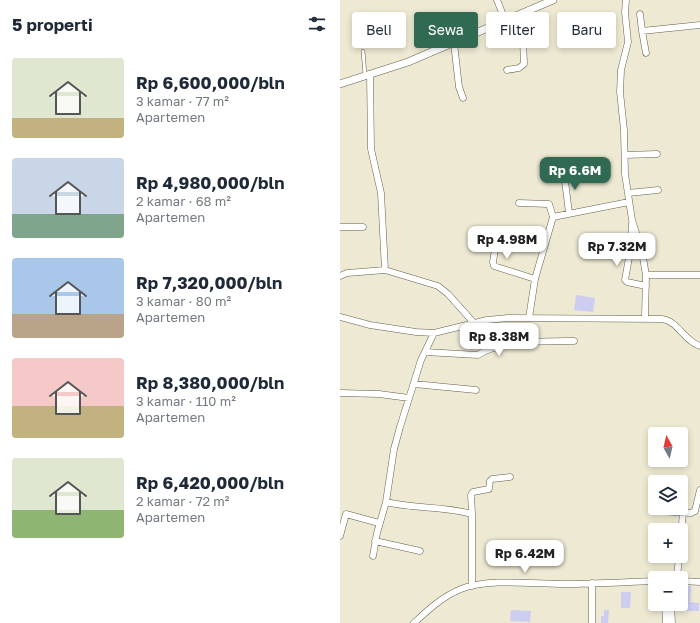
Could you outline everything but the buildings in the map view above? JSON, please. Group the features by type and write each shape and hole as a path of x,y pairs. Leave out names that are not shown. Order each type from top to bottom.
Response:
{"street":[{"path":"497,0 502,12"},
{"path":"525,12 553,0"},
{"path":"626,0 625,12 628,42 621,70 620,92 629,202 632,220 642,252 646,275 645,317"},
{"path":"640,14 646,53"},
{"path":"642,31 700,25"},
{"path":"340,84 408,62 442,48"},
{"path":"455,48 459,87 463,98"},
{"path":"507,70 520,68 524,64 523,48"},
{"path":"367,75 371,149 381,193 385,270"},
{"path":"625,155 657,154"},
{"path":"564,173 569,213"},
{"path":"628,193 658,190"},
{"path":"553,217 629,202"},
{"path":"519,203 549,204 553,217 535,279 529,318"},
{"path":"632,220 630,252 624,276 627,282 646,286"},
{"path":"340,223 347,227"},
{"path":"340,228 363,228"},
{"path":"498,230 493,262 494,266 535,279"},
{"path":"340,276 347,273 385,270 438,286 448,294 474,323"},
{"path":"646,275 700,275"},
{"path":"340,318 370,325 416,332 434,333 488,320 529,318 598,320 645,317 668,320 689,340 700,346"},
{"path":"373,556 386,502 394,449 421,360 434,333"},
{"path":"425,352 478,355 484,350 524,342 540,340 574,341"},
{"path":"414,384 476,390"},
{"path":"340,393 379,394 409,398"},
{"path":"472,586 471,495 473,492 489,489 490,481 492,479 510,478"},
{"path":"688,512 695,511 700,490"},
{"path":"386,502 402,506 461,511 472,514"},
{"path":"340,536 346,514 380,523"},
{"path":"376,541 420,551"},
{"path":"414,623 451,594 472,586 503,583 648,581"},
{"path":"688,581 700,582"},
{"path":"592,583 592,623"},
{"path":"665,611 666,623"},
{"path":"671,611 672,623"}],"lane":[{"path":"363,51 367,75"}]}
